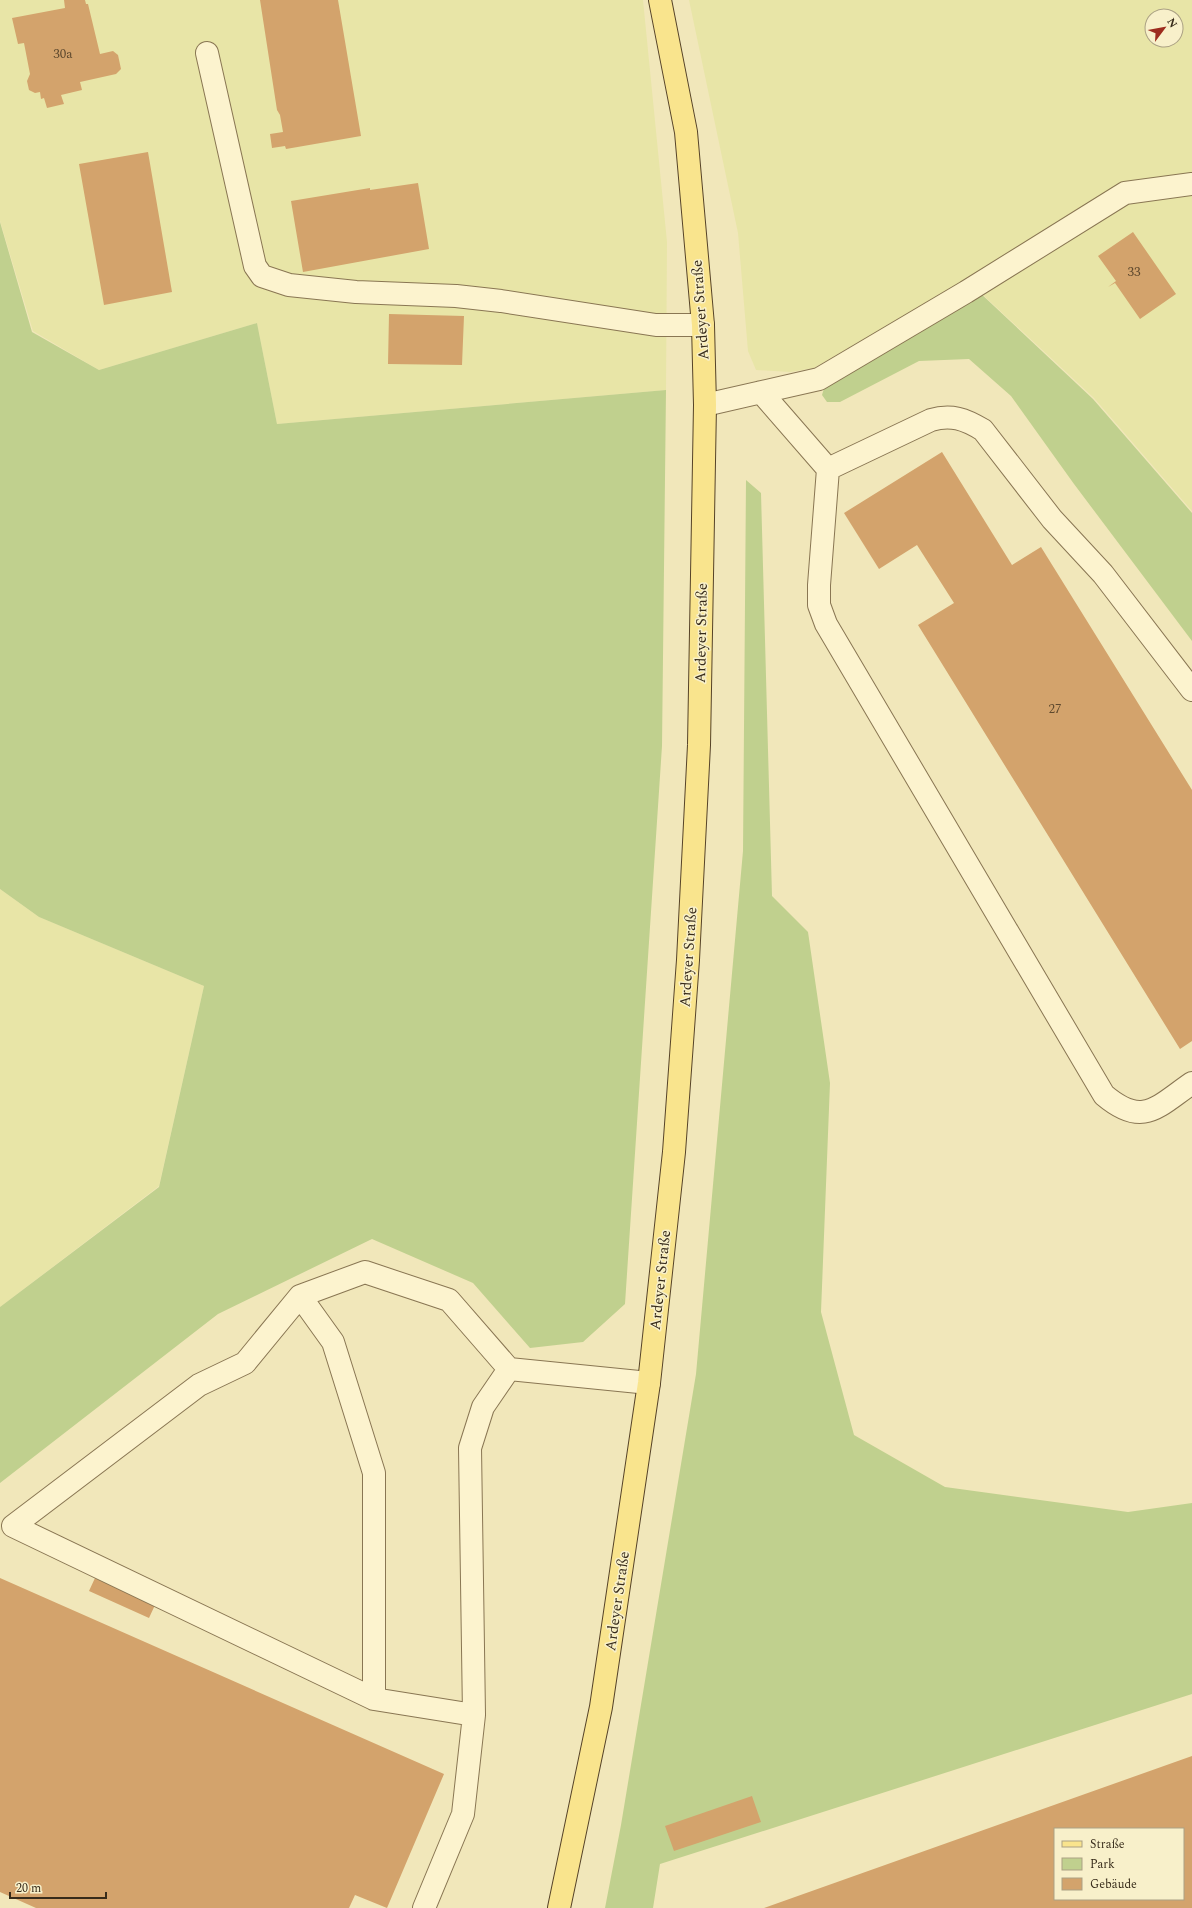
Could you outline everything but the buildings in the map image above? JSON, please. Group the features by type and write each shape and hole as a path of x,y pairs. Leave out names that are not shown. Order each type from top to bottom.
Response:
{"main road":[{"name":"Ardeyer Straße","path":"559,1908 601,1708 649,1383 674,1152 688,960 699,745 705,405 703,325 686,132 660,0"}],"lane":[{"path":"207,53 255,266 262,276 289,285 356,292 456,296 501,301 656,325 703,325"},
{"path":"705,405 819,379 966,292 1125,193 1192,184"},
{"path":"761,392 828,469 820,585 820,605 826,624 1104,1095 1118,1107 1134,1112 1150,1111 1192,1084"},
{"path":"828,469 930,420 950,417 968,421 983,430 1052,519 1103,574 1192,690"},
{"path":"474,1715 374,1699 13,1526 199,1385 244,1363 300,1296 365,1272 449,1300 509,1369 649,1383"},
{"path":"300,1296 333,1342 374,1473 374,1699"},
{"path":"424,1908 463,1814 474,1715 470,1448 482,1407 509,1369"}],"shaded area":[{"path":"0,0 643,0 667,242 666,390 277,424 257,323 99,370 33,331 0,221"},
{"path":"689,0 1192,0 1192,511 1094,398 967,280 814,368 790,372 756,370 748,351 738,233"},
{"path":"0,889 39,917 204,986 159,1186 0,1307"}],"green space":[{"path":"0,222 32,332 99,370 257,323 277,424 666,390 662,746 625,1304 583,1342 530,1348 473,1283 372,1239 218,1314 0,1483 0,1307 159,1187 204,986 39,917 0,889"},
{"path":"978,291 1093,399 1192,513 1192,641 1074,484 1011,396 969,359 919,361 840,402 827,402 822,395 825,385"},
{"path":"746,480 761,493 772,896 808,932 830,1083 821,1312 854,1435 945,1487 1128,1512 1192,1503 1192,1694 660,1864 653,1908 605,1908 621,1825 696,1374 743,851"}]}
